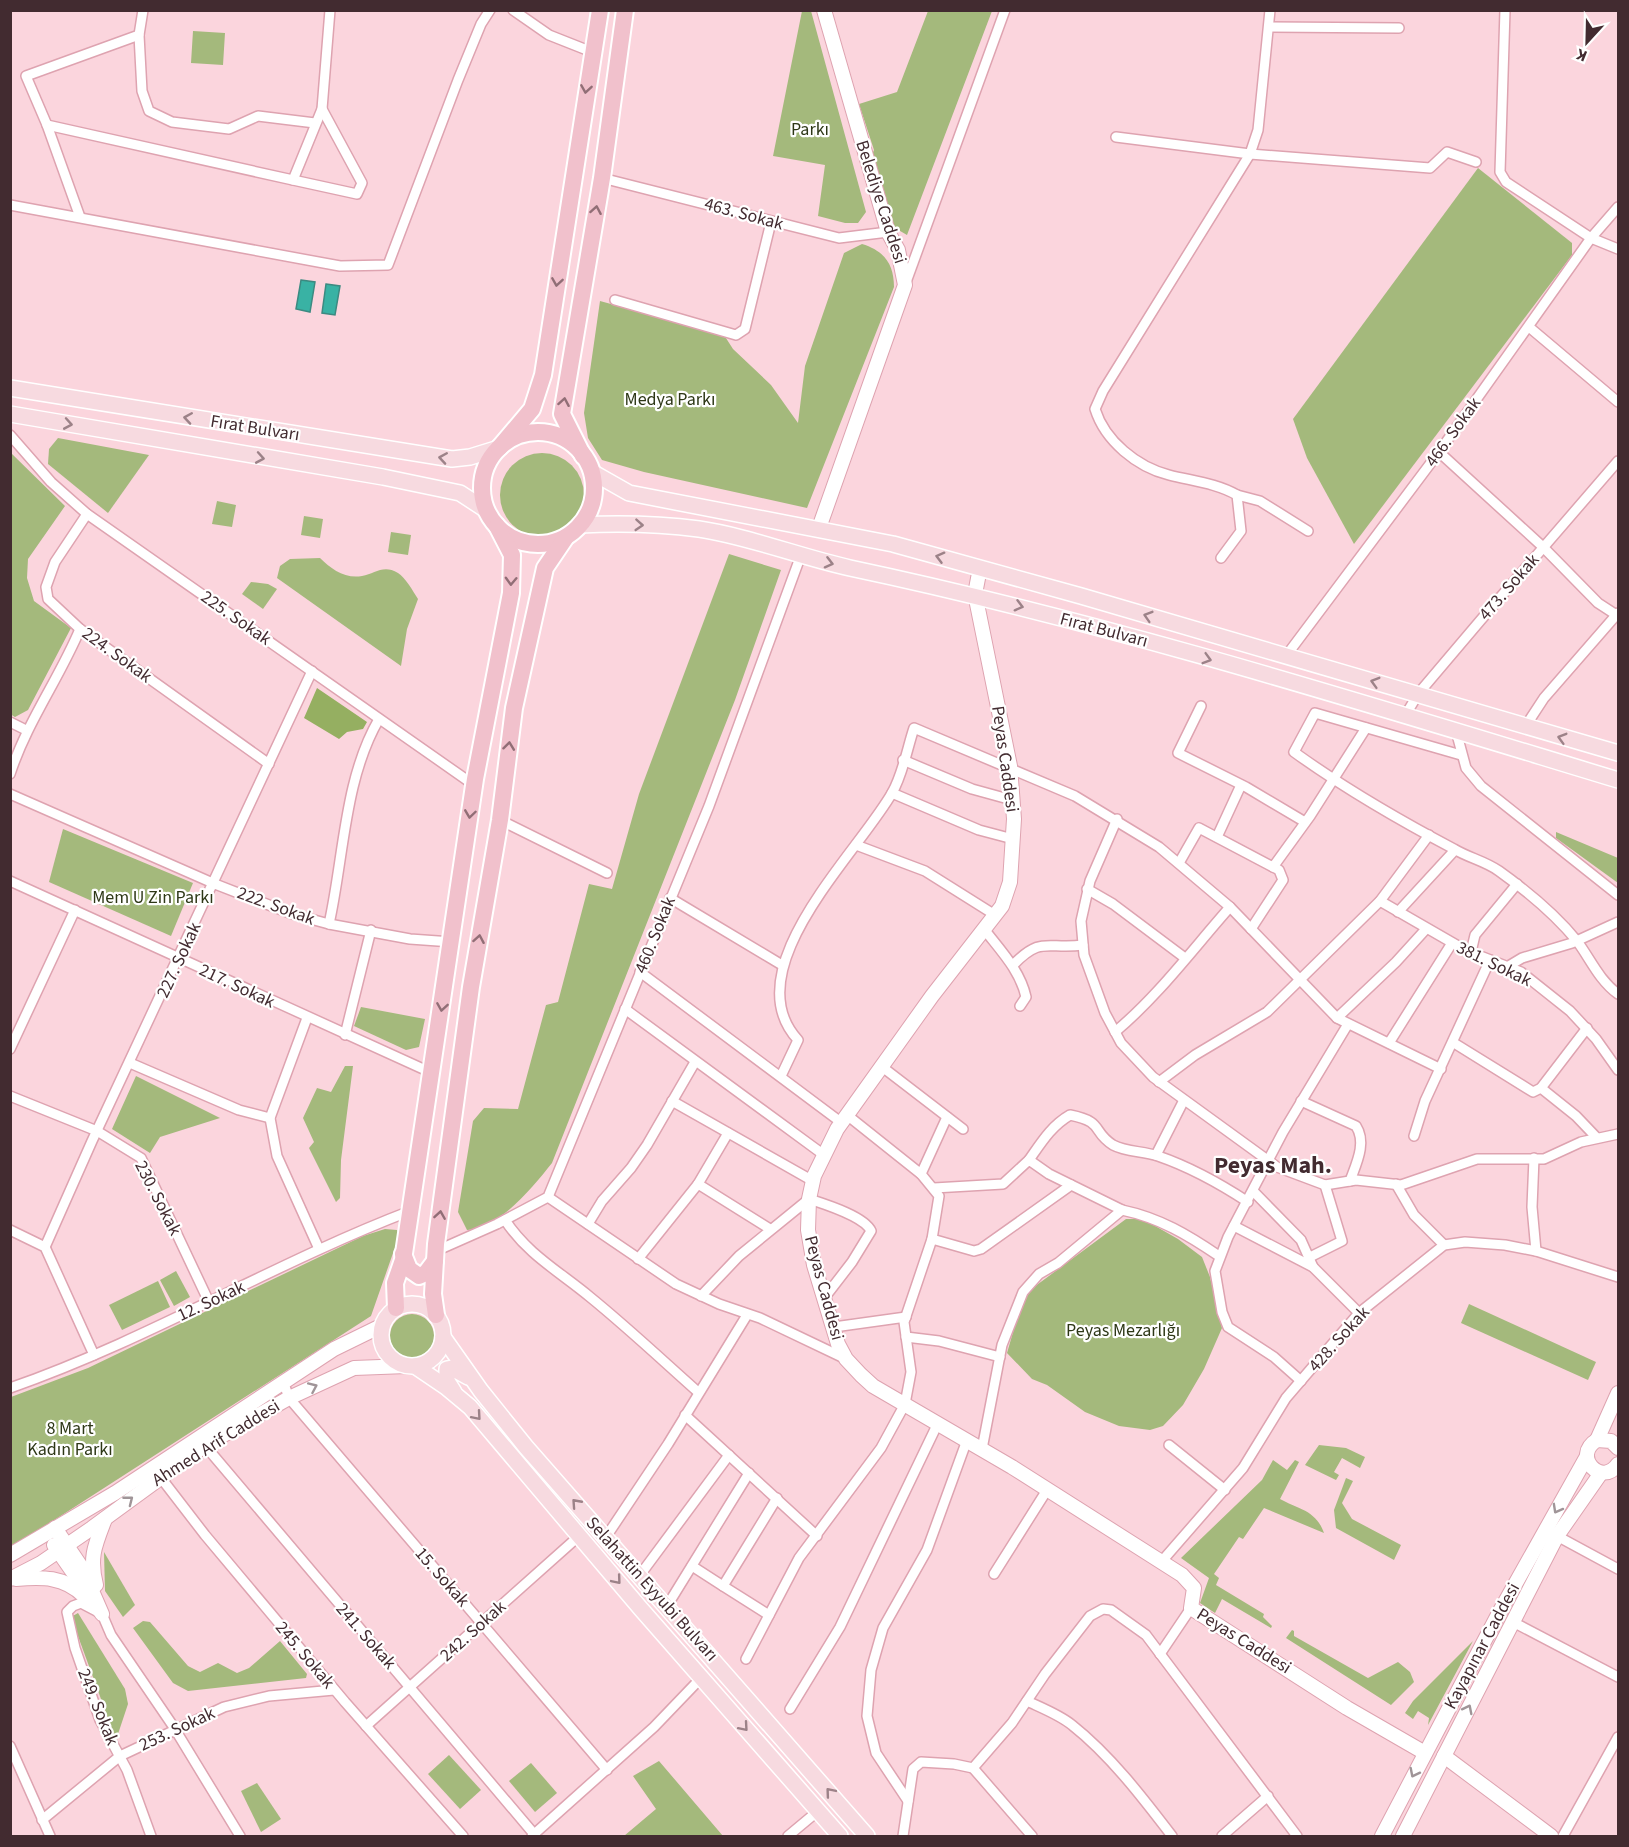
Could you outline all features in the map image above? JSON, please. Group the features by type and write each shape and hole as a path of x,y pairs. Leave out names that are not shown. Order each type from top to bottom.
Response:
{"highway":[{"path":"396,1308 395,1283 404,1254 474,785 511,593 512,555 486,510 482,494 483,477 489,461 532,409 543,375 600,10"},
{"path":"436,1315 433,1294 436,1256 471,987 500,820 514,708 545,568 566,537 580,525 594,491 592,472 562,414 602,178 625,10"},
{"path":"499,448 515,437 534,433 553,434 570,442 584,456"},
{"path":"497,526 512,538 529,544 548,543 566,537"},
{"path":"404,1254 409,1269 419,1276 426,1273 436,1256"}],"main road":[{"name":"Fırat Bulvarı","path":"10,388 452,459 470,457 499,448"},
{"name":"Fırat Bulvarı","path":"10,414 383,477 460,493 486,510"},
{"name":"Fırat Bulvarı","path":"592,472 629,493 893,544 1618,753"},
{"name":"Fırat Bulvarı","path":"580,525 612,523 700,530 975,594 1405,716 1618,780"},
{"path":"412,1304 421,1305 436,1315 443,1337 437,1354 431,1360 411,1366 392,1359 386,1352 381,1334 382,1325 396,1308 412,1304"},
{"name":"Selahattin Eyyubi Bulvarı","path":"443,1337 473,1380 526,1447 867,1836"},
{"name":"Selahattin Eyyubi Bulvarı","path":"411,1366 470,1407 701,1678 840,1836"},
{"path":"456,1396 447,1381 447,1370 452,1368 473,1380"}],"street":[{"path":"143,10 139,35 142,91 149,111 172,122 229,129 258,116 315,123"},
{"path":"293,180 322,109 330,10"},
{"path":"10,205 340,266 388,265 458,80 481,24 490,10"},
{"path":"513,10 549,35 592,52"},
{"name":"Belediye Caddesi","path":"819,528 905,285 898,250 888,232 824,10"},
{"path":"905,285 1005,10"},
{"path":"1270,10 1258,130 1250,154 1103,391 1095,409 1100,425 1113,443 1147,466 1166,474 1223,487 1237,495 1260,501 1308,531"},
{"path":"1505,10 1500,172 1506,182 1591,238 1618,249"},
{"path":"1269,27 1399,28"},
{"path":"80,217 47,125 26,76 139,35"},
{"path":"47,125 357,194 362,183 322,109"},
{"path":"1116,137 1250,154 1430,168 1447,152 1476,162"},
{"name":"463. Sokak","path":"602,178 838,238 888,232"},
{"name":"466. Sokak","path":"1286,656 1530,327 1591,238 1618,207"},
{"path":"615,300 736,335 745,329 771,222"},
{"path":"1530,327 1618,402"},
{"name":"225. Sokak","path":"10,435 51,482 87,514 474,785"},
{"path":"1438,452 1543,547 1598,603 1618,614 1544,698 1525,727"},
{"name":"473. Sokak","path":"1405,716 1418,694 1618,461"},
{"path":"1221,558 1241,531 1237,495"},
{"name":"224. Sokak","path":"87,514 55,562 46,587 48,599 80,629 269,764"},
{"name":"460. Sokak","path":"548,1197 709,806 801,555"},
{"name":"Peyas Caddesi","path":"980,568 975,594 1010,766 1013,838 1010,882 1002,906 881,1066 844,1119 813,1181 809,1199 808,1230 814,1265 846,1359 873,1386 982,1449 1182,1575 1194,1588 1191,1608 1347,1708 1425,1753"},
{"path":"10,774 26,730 62,669 80,629"},
{"name":"227. Sokak","path":"45,1247 312,671"},
{"path":"1202,705 1178,753 1241,785 1305,822"},
{"path":"1461,755 1315,713 1294,752 1333,780 1455,850 1482,861 1517,884 1557,918 1577,941 1605,984 1618,994"},
{"path":"330,924 358,766 368,738 379,719"},
{"path":"10,722 26,730"},
{"path":"781,1076 798,1040 792,1034 780,999 782,965 804,921 892,793 914,728 1010,766 1075,796 1117,819 1179,862 1230,907 1337,1017 1441,1069"},
{"path":"1273,867 1366,728"},
{"path":"1456,731 1466,768 1481,786 1618,895"},
{"path":"903,760 972,789 1012,800"},
{"path":"1217,837 1241,785"},
{"path":"892,793 979,830 1013,838"},
{"name":"222. Sokak","path":"10,794 215,884 292,914 330,924 410,939 452,942"},
{"path":"1117,819 1087,889 1081,921 1083,945 1092,982 1116,1032 1138,1062 1159,1082 1268,1161 1325,1185 1374,1180 1401,1185 1477,1159 1544,1159 1581,1142 1618,1134"},
{"path":"500,820 608,873"},
{"path":"1179,862 1199,828 1279,870 1283,880 1251,929"},
{"path":"1159,1082 1196,1055 1254,1022 1300,980 1380,901 1429,835"},
{"path":"856,845 926,871 995,915"},
{"path":"1398,912 1455,850"},
{"name":"217. Sokak","path":"10,880 307,1018 432,1073"},
{"path":"1471,952 1475,935 1517,884"},
{"path":"1087,889 1113,904 1185,958"},
{"path":"670,898 782,965"},
{"name":"381. Sokak","path":"1380,901 1452,943 1521,972 1587,1028 1618,1068"},
{"path":"1116,1032 1154,998 1185,958 1230,907"},
{"path":"10,1049 75,910"},
{"path":"1507,967 1522,958 1577,941 1618,922"},
{"path":"984,929 1013,966 1026,997 1020,1006"},
{"path":"1337,1017 1396,962 1426,929"},
{"path":"345,1035 371,930"},
{"path":"1389,1043 1452,943"},
{"path":"1013,966 1024,954 1039,945 1069,947 1083,945"},
{"path":"1414,1136 1425,1101 1490,960"},
{"path":"640,972 781,1076 921,1174 934,1188 940,1202 932,1239 906,1317 906,1337 910,1348 911,1372 905,1404 881,1448 799,1558 746,1659"},
{"path":"625,1009 824,1155"},
{"path":"307,1018 270,1118 277,1156 319,1249"},
{"path":"1301,1381 1274,1357 1228,1327 1222,1312 1215,1271 1234,1226 1268,1161 1348,1024"},
{"path":"1454,1042 1489,1062 1525,1089 1533,1092 1541,1088 1587,1028"},
{"path":"588,1224 612,1188 631,1168 647,1145 695,1062"},
{"path":"130,1063 239,1110 270,1118"},
{"path":"881,1066 963,1129"},
{"path":"1541,1088 1569,1110 1597,1138"},
{"name":"230. Sokak","path":"10,1096 97,1131 141,1158 208,1302"},
{"path":"1156,1155 1184,1100"},
{"path":"672,1101 813,1181"},
{"path":"1301,1101 1356,1126 1360,1132 1360,1151 1350,1181"},
{"path":"934,1188 1003,1184 1029,1160 1048,1133 1070,1115 1091,1120 1102,1136 1114,1145 1156,1155 1207,1176 1248,1202"},
{"path":"921,1174 947,1117"},
{"path":"638,1259 698,1184 728,1133"},
{"path":"1533,1158 1532,1207 1536,1251"},
{"path":"1029,1160 1071,1185 1122,1210 1151,1216 1171,1225 1220,1256"},
{"path":"698,1184 770,1229"},
{"path":"1396,1184 1414,1215 1444,1245 1465,1242 1536,1251 1618,1277"},
{"path":"932,1239 974,1251 981,1249 1071,1185"},
{"path":"1311,1262 1342,1241 1325,1185"},
{"path":"1253,1191 1300,1240 1311,1262 1359,1313"},
{"path":"436,1256 548,1197 676,1284 747,1315 760,1318 846,1359"},
{"path":"702,1296 739,1256 809,1199 847,1213 870,1227 871,1231 852,1262 825,1297"},
{"path":"982,1449 1000,1357 1010,1320 1030,1282 1058,1263 1122,1210"},
{"name":"12. Sokak","path":"10,1388 94,1355 319,1249 410,1211"},
{"path":"505,1220 519,1240 532,1253 590,1296 698,1392"},
{"path":"1234,1226 1311,1262"},
{"path":"10,1230 45,1247 94,1355"},
{"name":"428. Sokak","path":"1162,1561 1243,1468 1286,1398 1359,1313 1444,1245"},
{"path":"606,1538 747,1315"},
{"path":"834,1327 906,1317"},
{"name":"Ahmed Arif Caddesi","path":"10,1555 157,1472 202,1442 283,1381 348,1340 382,1325"},
{"path":"906,1337 939,1341 1000,1357"},
{"name":"Ahmed Arif Caddesi","path":"202,1442 354,1368 411,1366"},
{"name":"15. Sokak","path":"283,1381 289,1398 607,1770"},
{"path":"1597,1440 1618,1393"},
{"path":"685,1415 817,1536"},
{"path":"789,1708 844,1618 938,1423"},
{"path":"1597,1440 1606,1439 1617,1446 1618,1429"},
{"path":"908,1801 876,1753 867,1716 871,1670 883,1628 927,1550 967,1440"},
{"name":"Kayapınar Caddesi","path":"1382,1836 1586,1458 1588,1447 1597,1440"},
{"name":"241. Sokak","path":"202,1442 410,1686 533,1835"},
{"path":"1169,1445 1225,1490"},
{"path":"640,1575 729,1455"},
{"path":"1586,1458 1591,1468 1609,1474"},
{"name":"Kayapınar Caddesi","path":"1403,1836 1557,1536 1618,1464"},
{"name":"Ahmed Arif Caddesi","path":"10,1579 63,1548 105,1519 157,1472"},
{"name":"245. Sokak","path":"157,1472 334,1690 463,1836"},
{"path":"667,1606 749,1473"},
{"path":"994,1574 1047,1490"},
{"path":"723,1586 777,1498"},
{"path":"102,1614 91,1565 95,1545 105,1519"},
{"path":"50,1532 63,1548 102,1614 111,1635 175,1730 240,1836"},
{"name":"242. Sokak","path":"366,1726 579,1536"},
{"path":"1557,1536 1618,1569"},
{"path":"692,1566 769,1615"},
{"path":"10,1579 50,1577 63,1581 75,1587 102,1614"},
{"name":"249. Sokak","path":"102,1614 81,1604 73,1606 67,1612 75,1648 100,1720 114,1750 120,1756 151,1836"},
{"path":"1160,1654 1191,1608"},
{"path":"973,1768 1012,1723 1090,1616 1103,1609 1111,1610 1146,1635 1297,1836"},
{"path":"1513,1622 1618,1677"},
{"path":"533,1835 654,1727 701,1678"},
{"name":"253. Sokak","path":"42,1820 120,1756 224,1707 269,1696 334,1690"},
{"path":"1027,1701 1071,1723 1152,1810 1172,1836"},
{"path":"1563,1836 1618,1737"},
{"path":"10,1746 50,1836"},
{"path":"1444,1756 1551,1836"},
{"path":"903,1836 911,1775 921,1762 973,1768 1032,1836"},
{"path":"1222,1836 1268,1796"},
{"path":"788,1836 818,1811"}],"green space":[{"name":"Parkı","path":"802,11 811,11 866,212 858,223 845,223 818,216 825,165 773,156"},
{"path":"928,11 992,11 907,235 895,228 871,157 874,150 859,104 897,92"},
{"path":"193,31 225,33 223,65 191,63"},
{"path":"1478,168 1572,243 1572,255 1354,544 1307,458 1293,419"},
{"name":"Medya Parkı","path":"862,244 877,251 887,260 894,279 894,287 807,508 644,472 602,460 588,438 584,413 600,301 724,335 733,349 771,385 798,423 805,366 844,253"},
{"path":"58,438 149,455 108,513 48,464 49,449"},
{"path":"11,453 65,506 28,559 27,578 34,601 71,628 28,710 15,717 10,714"},
{"path":"534,453 550,453 566,460 577,471 584,487 581,511 572,525 550,537 534,537 518,530 507,519 500,503 500,487 507,471 518,460"},
{"path":"217,501 236,505 232,527 212,524"},
{"path":"304,516 323,519 320,538 301,535"},
{"path":"391,532 411,535 408,555 388,552"},
{"path":"729,554 781,570 735,700 552,1163 525,1195 503,1215 479,1228 467,1230 458,1212 473,1121 484,1108 518,1109 546,1005 558,1002 589,884 612,889 639,794"},
{"path":"320,558 344,575 356,577 388,569 401,575 406,581 418,599 407,629 401,666 277,578 280,566 290,559"},
{"path":"251,582 268,584 277,589 263,609 242,594"},
{"name":"Mem U Zin Parkı","path":"63,829 193,883 171,936 49,882"},
{"path":"1556,832 1618,858 1618,883 1556,838"},
{"path":"361,1007 425,1019 419,1047 406,1050 354,1026"},
{"path":"345,1066 353,1066 341,1160 340,1198 336,1202 309,1148 314,1142 303,1118 317,1088 331,1092"},
{"path":"136,1076 220,1118 160,1137 150,1153 112,1129"},
{"name":"Peyas Mezarlığı","path":"1126,1219 1143,1219 1178,1239 1202,1257 1210,1277 1222,1328 1204,1369 1183,1405 1163,1426 1150,1430 1119,1426 1085,1412 1047,1385 1032,1379 1007,1353 1018,1315 1030,1290"},
{"name":"8 Mart Kadın Parkı","path":"385,1229 397,1230 399,1236 371,1316 11,1548 11,1397 88,1368 363,1236"},
{"path":"176,1271 190,1297 174,1306 160,1280"},
{"path":"158,1281 170,1307 122,1330 109,1305"},
{"path":"1469,1304 1596,1362 1588,1380 1461,1323"},
{"path":"412,1314 427,1321 434,1336 427,1351 412,1358 397,1351 390,1336 397,1321"},
{"path":"1319,1445 1346,1448 1365,1457 1360,1468 1342,1458 1334,1472 1339,1475 1336,1480 1305,1465"},
{"path":"1273,1460 1287,1470 1295,1460 1299,1462 1280,1499 1311,1515 1321,1525 1324,1533 1264,1508 1243,1539 1239,1537 1214,1574 1219,1578 1216,1585 1264,1614 1263,1617 1272,1626 1271,1628 1222,1599 1215,1613 1200,1603 1209,1578 1181,1558 1262,1480"},
{"path":"1346,1478 1353,1481 1342,1503 1352,1519 1401,1545 1394,1560 1336,1528 1334,1510"},
{"path":"104,1552 135,1605 123,1617 105,1591"},
{"path":"78,1613 125,1689 128,1704 116,1740 71,1617"},
{"path":"143,1621 150,1622 188,1666 200,1672 218,1663 237,1673 249,1668 280,1641 307,1674 306,1678 188,1691 173,1683 133,1628"},
{"path":"1292,1630 1294,1636 1368,1678 1398,1662 1410,1672 1414,1682 1391,1705 1286,1638"},
{"path":"1473,1641 1428,1725 1429,1718 1418,1711 1413,1719 1405,1713 1413,1701"},
{"path":"449,1755 481,1790 460,1809 428,1774"},
{"path":"659,1761 723,1836 624,1836 656,1809 633,1776"},
{"path":"531,1763 557,1793 535,1812 509,1781"},
{"path":"257,1783 281,1819 261,1832 241,1791"}],"shaded area":[{"path":"301,280 315,282 310,312 296,309"},
{"path":"326,284 340,286 335,315 322,313"},
{"path":"317,688 367,722 363,729 347,732 339,739 304,718"}],"district":[{"name":"Peyas Mah.","path":"1273,1165"}]}
